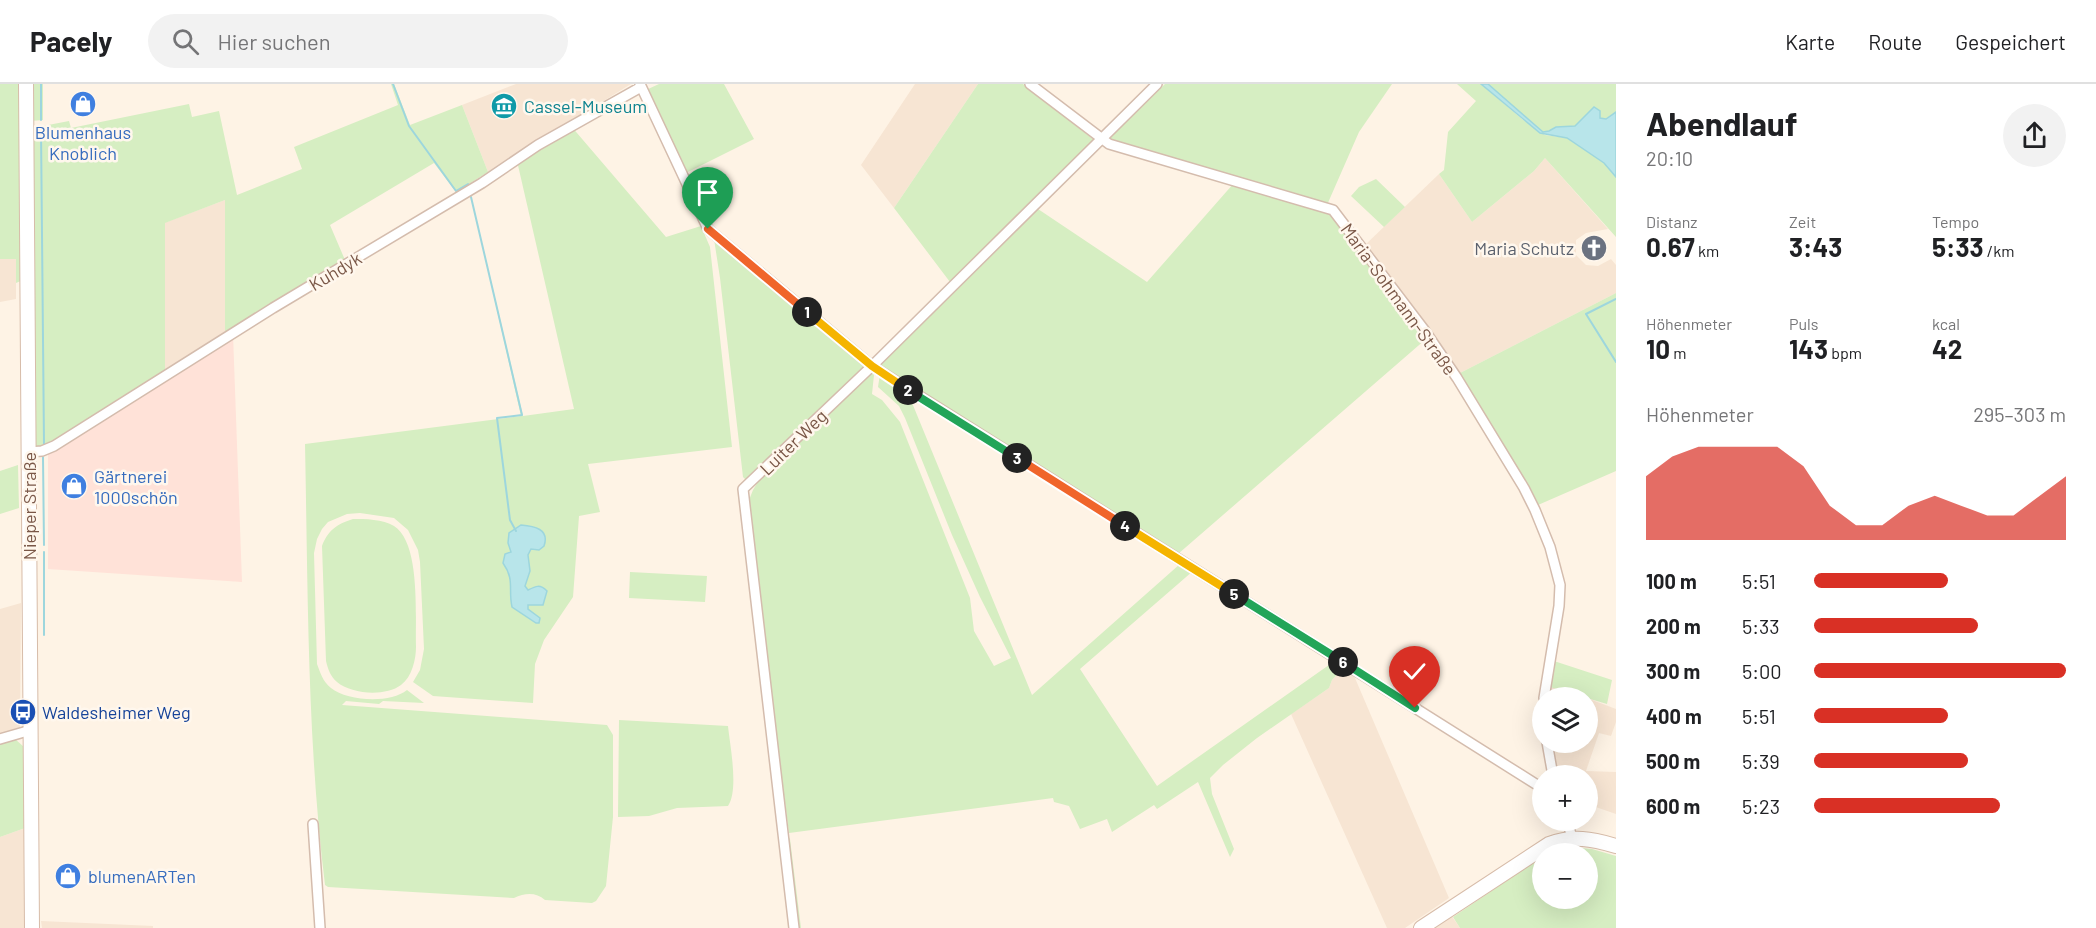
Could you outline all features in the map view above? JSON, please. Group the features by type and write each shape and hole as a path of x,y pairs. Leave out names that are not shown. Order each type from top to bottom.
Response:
{"main road":[{"name":"Nieper Straße","path":"26,84 32,928"},
{"path":"1421,928 1540,849 1556,841 1572,838 1594,840 1616,846"}],"street":[{"name":"Maria-Sohmann-Straße","path":"1030,84 1109,144 1333,210 1425,331 1524,488 1535,510 1550,547 1560,585 1559,606 1546,687"},
{"name":"Luiter Weg","path":"794,928 743,489 872,366 1157,84"},
{"name":"Kuhdyk","path":"29,452 42,451 54,446 273,308 640,85"},
{"path":"640,85 708,229 872,366 1532,782"},
{"path":"0,739 31,730"},
{"path":"314,824 320,928"},
{"path":"1570,831 1572,838"}],"shaded area":[{"name":"Cassel-Museum","path":"516,84 631,84 488,172 462,105"},
{"path":"915,84 978,84 894,208 861,165"},
{"path":"1545,158 1608,229 1586,233 1576,240 1576,255 1586,265 1598,266 1611,259 1616,265 1616,293 1460,373 1398,287 1395,289 1364,246 1439,174 1472,222 1534,171"},
{"path":"225,200 225,338 165,376 164,223"},
{"path":"16,258 16,299 0,302 0,259"},
{"path":"233,334 242,582 48,569 48,449"},
{"path":"21,603 20,729 0,735 0,609"},
{"path":"1345,666 1352,671 1449,898 1405,928 1387,928 1291,714 1329,688 1332,680"},
{"path":"1598,702 1616,709 1616,722 1611,736 1599,733 1598,736"},
{"path":"1552,753 1592,753 1588,765 1555,765"},
{"path":"1598,771 1616,772 1616,814 1598,808"},
{"path":"25,828 27,928 0,928 0,837"},
{"path":"1451,915 1460,928 1433,927"},
{"path":"41,921 153,926 153,928 42,928"}],"green space":[{"path":"0,84 21,84 23,280 16,283 16,259 0,259"},
{"path":"30,84 43,84 43,120 30,121"},
{"path":"391,84 394,84 410,125 462,105 488,172 456,192 434,163 330,225 345,260 225,338 225,200 165,223 165,376 45,447 36,447 32,444 31,133 43,126 69,121 71,128 189,104 192,117 219,111 237,195 302,169 294,147 398,105"},
{"path":"659,84 724,84 754,139 686,173 646,90"},
{"path":"978,84 1023,84 1094,140 950,282 894,208"},
{"path":"1165,84 1392,84 1359,132 1327,205 1108,140"},
{"path":"1457,84 1481,84 1522,119 1545,135 1567,138 1604,163 1616,177 1616,237 1545,158 1534,171 1472,222 1439,174 1444,170 1448,132 1476,101"},
{"path":"1488,84 1616,84 1616,112 1606,119 1600,118 1594,107 1575,126 1556,127 1549,132 1543,132"},
{"path":"571,126 666,237 701,226 710,247 732,447 588,464 600,512 579,516 573,597 544,640 535,664 533,703 433,696 413,682 420,670 424,649 420,562 418,550 408,530 394,518 360,513 347,514 328,522 322,529 314,553 317,664 328,686 347,696 380,699 407,690 424,703 383,701 379,704 346,701 342,705 607,725 613,735 613,817 606,886 596,901 592,903 545,900 530,894 514,898 328,887 325,885 319,830 312,720 305,444 521,416 471,196 523,416 574,409 517,161"},
{"path":"1376,179 1405,207 1384,227 1351,196 1359,187"},
{"path":"1234,183 1333,212 1426,339 1178,554 879,366 1038,209 1147,282"},
{"path":"714,239 865,367 751,479 743,477"},
{"path":"1616,293 1616,471 1538,505 1460,373"},
{"path":"871,371 874,375 872,394 882,400 900,422 970,598 974,631 994,666 1011,658 952,535 905,418 899,406 878,387 880,374 908,393 1032,695 1180,564 1193,571 1080,669 1157,786 1336,660 1345,666 1332,680 1329,688 1257,738 1210,778 1212,794 1234,849 1230,857 1198,782 1157,809 1154,805 1112,832 1107,819 1080,829 1069,806 1054,802 1053,798 789,833 762,624 749,500 759,480"},
{"path":"18,465 19,508 0,514 0,471"},
{"path":"353,519 368,519 394,526 403,535 413,564 416,600 414,662 405,682 386,691 359,691 343,686 333,677 326,661 322,546 334,528"},
{"path":"630,572 707,576 705,602 629,598"},
{"path":"1554,661 1612,680 1607,704 1598,701 1598,687 1550,687"},
{"path":"619,720 728,726 733,790 728,806 677,808 649,816 618,817"},
{"path":"15,739 24,747 25,828 0,837 0,743"},
{"path":"787,834 790,839 801,928 798,928"},
{"path":"1598,851 1616,856 1616,928 1460,928 1453,917 1532,864 1532,909 1598,909"}],"water":[{"path":"1481,84 1488,84 1543,132 1556,127 1575,126 1594,107 1600,111 1600,118 1606,119 1616,112 1616,177 1604,163 1567,138 1540,133"},
{"path":"521,525 536,528 545,536 544,546 539,550 531,549 528,555 530,571 525,586 528,590 538,586 547,591 543,605 528,605 528,609 540,618 539,623 512,607 509,575 503,563 505,554 511,552 508,543 509,533"}],"waterway":[{"path":"41,84 41,120"},
{"path":"393,84 409,126 456,191 468,184"},
{"path":"41,130 44,444"},
{"path":"471,197 522,415 497,418 510,520 516,531"},
{"path":"1616,299 1586,314 1616,362"},
{"path":"43,457 44,545"},
{"path":"44,552 44,635"}],"place":[{"name":"Blumenhaus Knoblich","path":"83,104"},
{"name":"Cassel-Museum","path":"504,106"},
{"name":"Maria Schutz","path":"1594,248"},
{"name":"Gärtnerei 1000schön","path":"74,486"},
{"name":"Waldesheimer Weg","path":"23,712"},
{"name":"blumenARTen","path":"68,876"}],"route":[{"path":"708,229 879,371 1415,708"}]}
